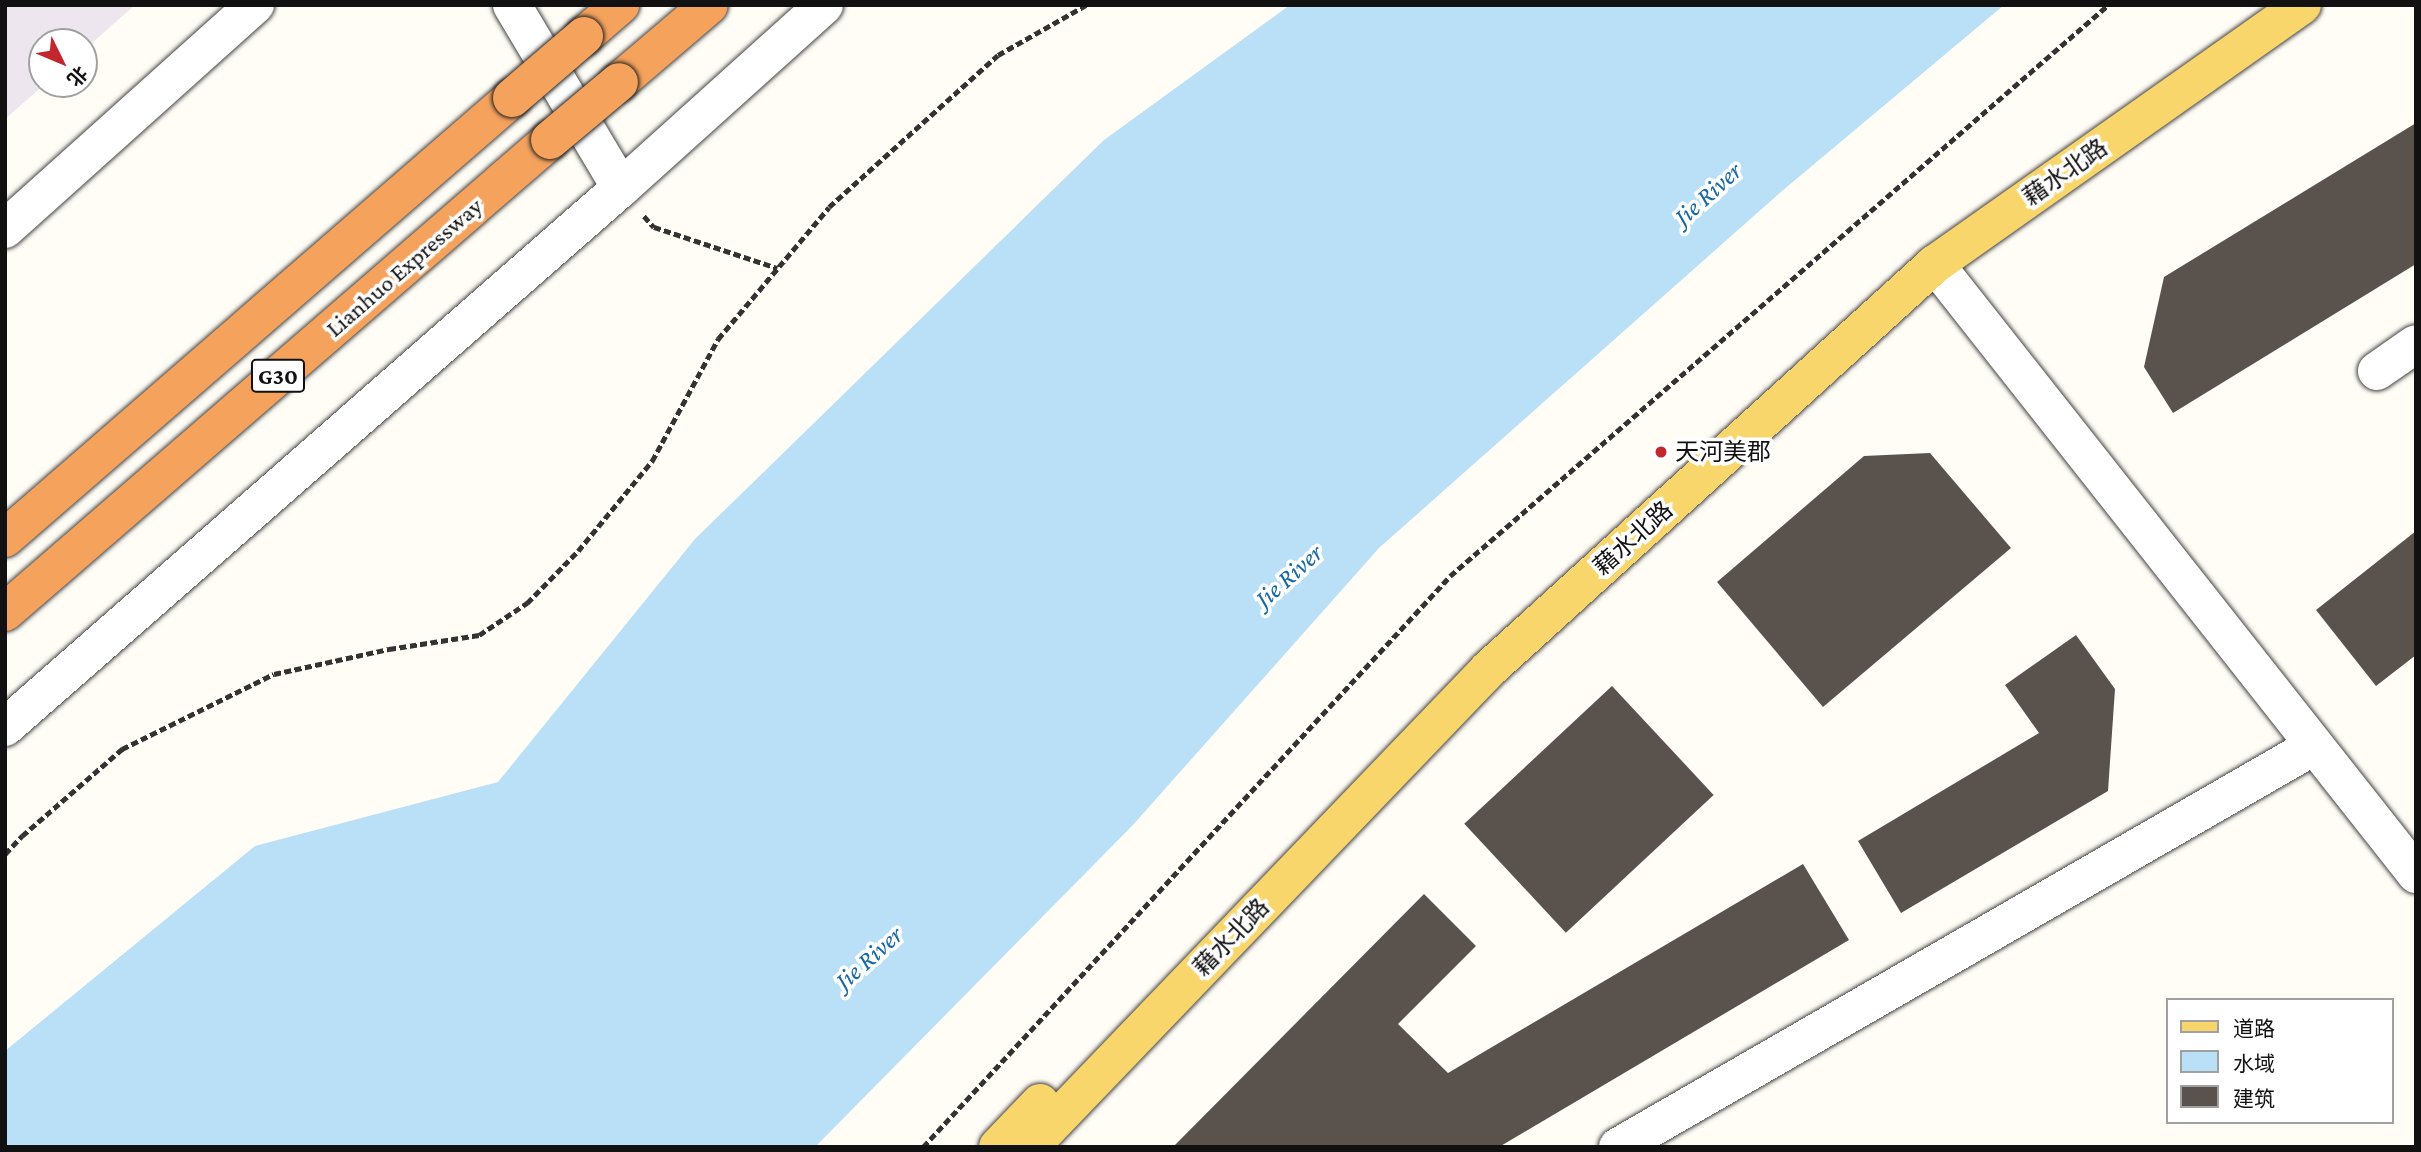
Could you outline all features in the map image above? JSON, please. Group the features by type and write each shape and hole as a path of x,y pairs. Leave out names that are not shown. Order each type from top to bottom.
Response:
{"highway":[{"name":"G30","path":"5,538 620,5"},
{"name":"Lianhuo Expressway","path":"5,612 709,5"}],"main road":[{"name":"藉水北路","path":"998,1147 1477,650 1921,248 2267,5"},
{"name":"藉水北路","path":"1030,1147 1489,669 1935,264 2302,5"}],"street":[{"path":"5,229 255,5"},
{"path":"512,5 621,188"},
{"path":"5,727 621,188 824,5"},
{"path":"1935,264 2416,874"},
{"path":"2377,371 2416,344"},
{"path":"1618,1147 2314,746"}],"path":[{"path":"5,854 122,748 274,674 389,649 479,635 527,603 579,551 652,461 718,339 830,207 998,55 1086,5"},
{"path":"923,1147 1450,576 2108,5"},
{"path":"621,188 654,228 777,268"}],"shaded area":[{"path":"5,5 135,5 98,38 98,28 28,28 29,98 5,119"}],"water":[{"name":"Jie River","path":"1290,5 2004,5 1782,191 1379,548 1132,826 815,1147 5,1147 5,1051 255,846 498,782 695,539 1104,140"}],"building":[{"path":"2416,123 2416,264 2173,413 2144,367 2164,277"},
{"path":"1930,453 2011,548 1823,707 1717,582 1864,456"},
{"path":"2416,531 2416,655 2376,686 2316,610"},
{"path":"2076,635 2115,689 2108,791 1901,913 1858,841 2039,733 2005,685"},
{"path":"1612,686 1714,795 1566,933 1464,824"},
{"path":"1803,864 1849,940 1499,1147 1173,1147 1424,894 1476,946 1398,1024 1448,1073"}],"place":[{"name":"天河美郡","path":"1661,452"}]}
